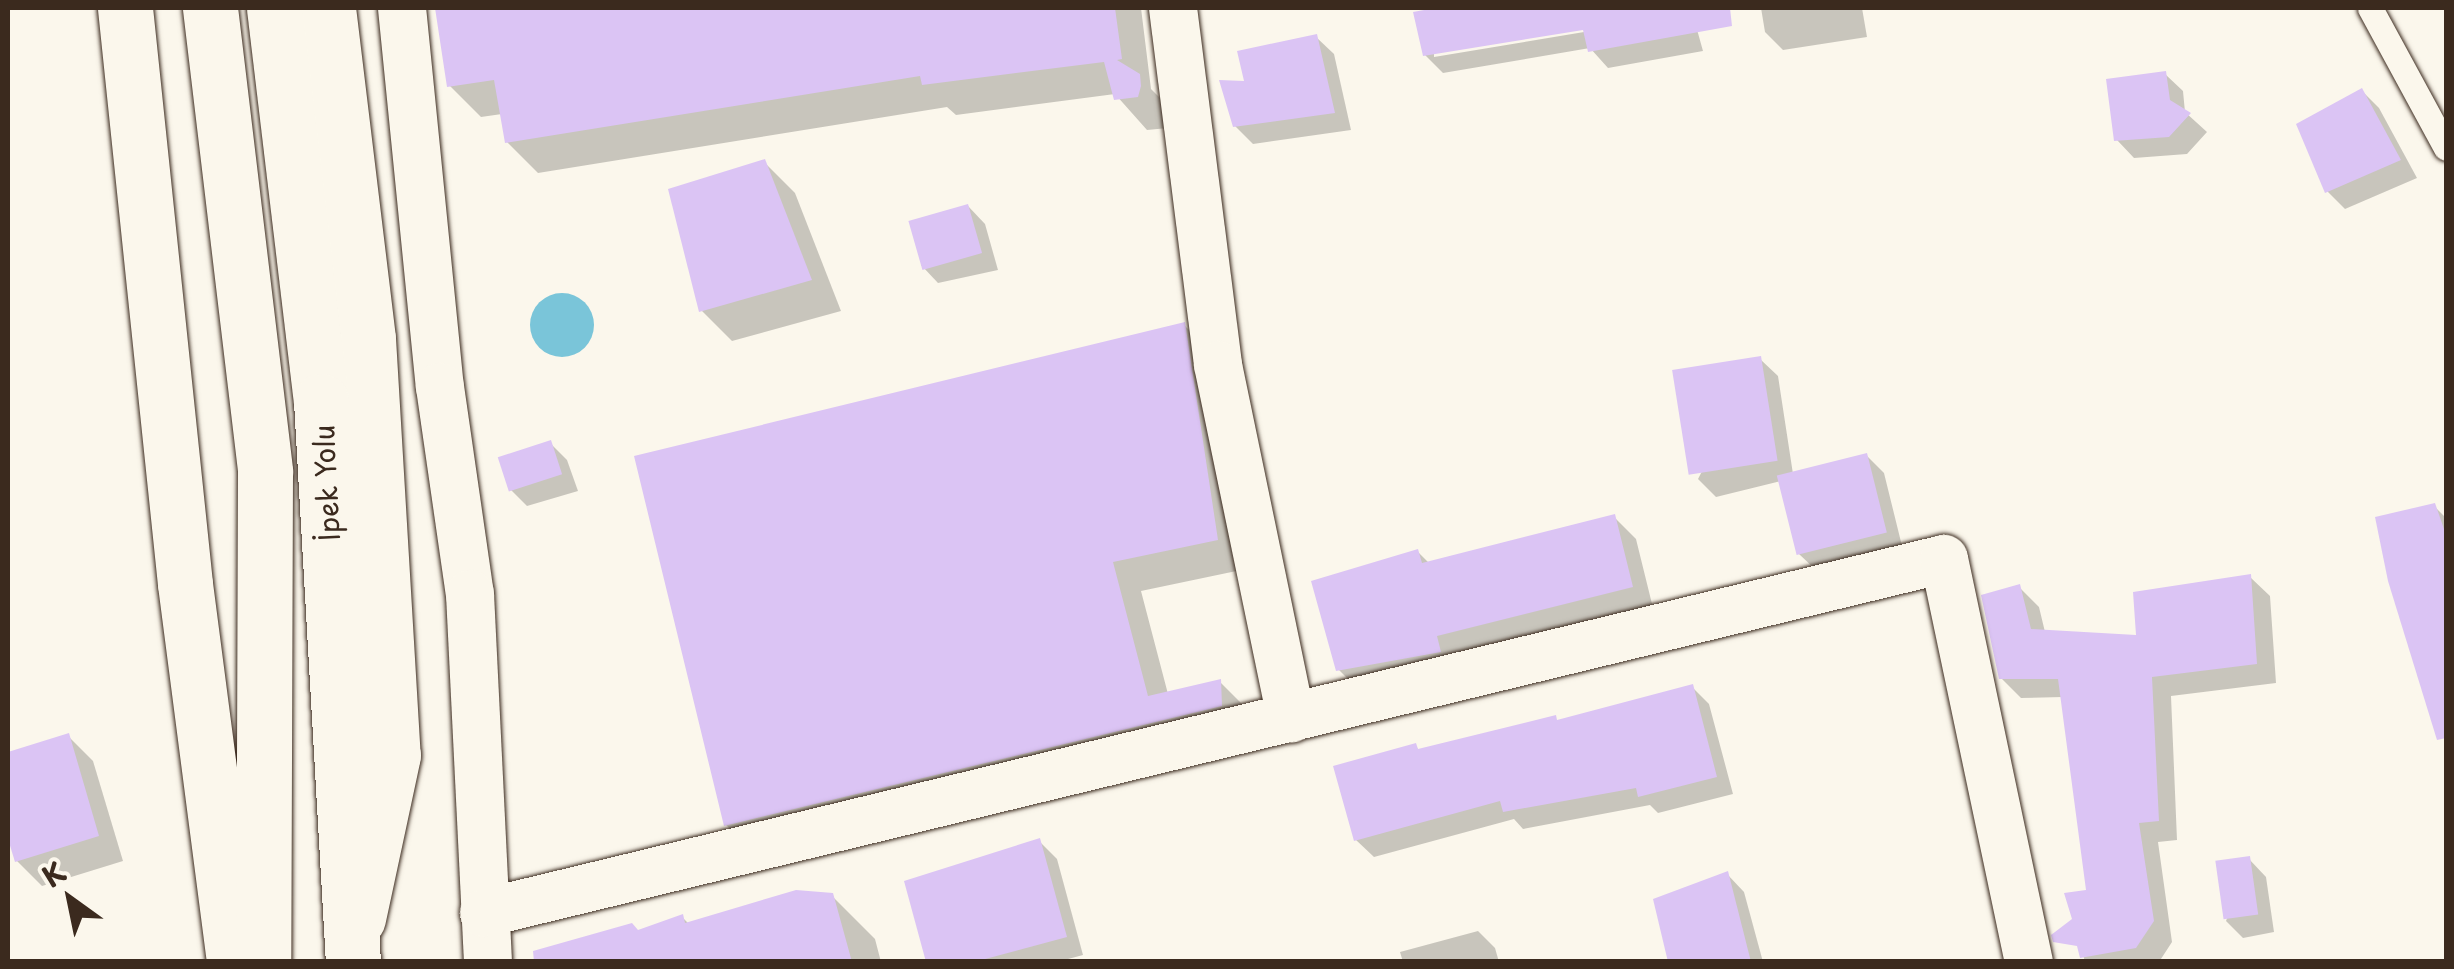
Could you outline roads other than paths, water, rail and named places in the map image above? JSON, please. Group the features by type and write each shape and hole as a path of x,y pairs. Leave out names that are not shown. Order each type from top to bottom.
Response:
{"main road":[{"path":"125,8 185,584 234,962"},
{"path":"210,8 266,472 263,962"},
{"name":"İpek Yolu","path":"274,8 322,401 352,953"},
{"path":"328,8 368,339 394,755 352,953"}],"street":[{"path":"402,8 440,387 470,594 488,962"},
{"path":"1173,8 1218,365 1291,720"},
{"path":"484,913 1944,559 2030,962"}],"lane":[{"path":"2370,8 2446,148"}],"water":[{"path":"562,293 585,302 594,325 585,348 562,357 539,348 530,325 539,302"}]}
